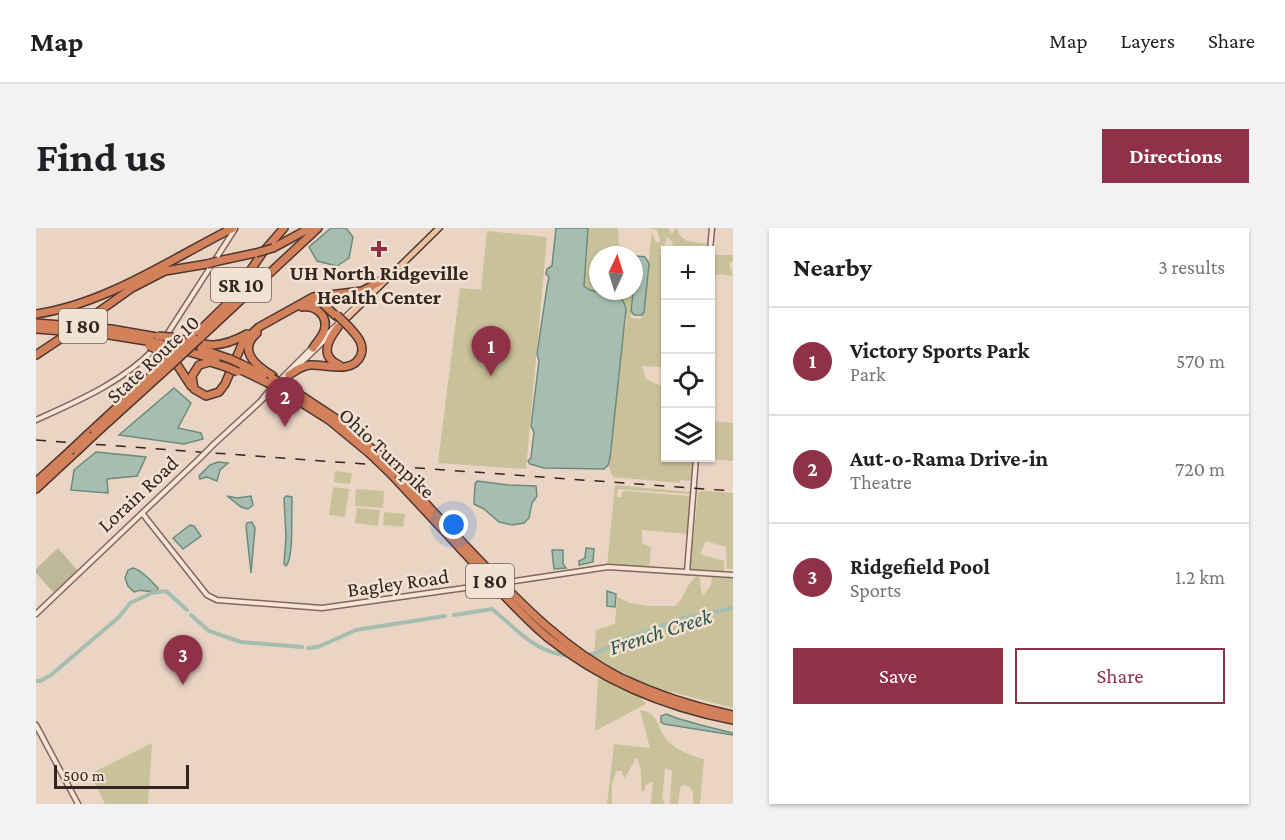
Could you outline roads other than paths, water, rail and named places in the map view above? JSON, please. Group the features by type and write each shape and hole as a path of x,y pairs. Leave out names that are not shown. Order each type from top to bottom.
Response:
{"highway":[{"path":"36,314 89,300 176,260 233,228"},
{"name":"State Route 10","path":"196,338 228,303 263,252 284,228"},
{"path":"36,356 132,288 164,271 207,264 273,248 310,228"},
{"name":"State Route 10","path":"36,482 91,435 318,228"},
{"path":"288,389 271,379 240,368 228,363 210,362 199,365 192,376 194,389 206,396 213,396 221,391 244,340 262,327 316,296 365,290 385,279"},
{"path":"292,371 307,366 345,367 355,363 360,357 362,346 359,338 327,304 312,299 302,303"},
{"path":"169,341 218,346 233,342 309,302 318,301 337,315"},
{"path":"294,310 310,307 318,310 323,316 324,332 313,348"},
{"name":"I 80","path":"36,323 97,327 144,334 154,340"},
{"path":"154,340 160,351 176,363 196,393 202,397 212,397 225,388 246,340 262,327"},
{"path":"262,327 252,338 249,353 271,379"},
{"path":"338,327 328,341 326,351 332,361 343,365 353,362 360,351 358,340 348,327"},
{"name":"I 80","path":"36,329 169,341 228,363"},
{"path":"240,368 258,378 271,379"},
{"name":"Ohio Turnpike","path":"288,389 396,476 521,604 567,643 619,677 644,688 679,701 733,715"},
{"name":"Ohio Turnpike","path":"288,389 338,420 378,454 520,612 569,653 601,673 637,691 673,705 733,720"},
{"name":"State Route 10","path":"36,489 73,451"}],"main road":[{"name":"Lorain Road","path":"338,327 439,228"}],"street":[{"path":"36,420 76,402 121,377 151,352 167,334 233,228"},
{"path":"710,246 712,228"},
{"name":"Lorain Road","path":"262,399 364,300"},
{"name":"Lorain Road","path":"36,614 338,327"},
{"path":"687,572 696,462"},
{"name":"Bagley Road","path":"142,513 207,595 217,600 322,608 608,567 733,575"},
{"path":"36,725 78,804"}],"waterway":[{"name":"French Creek","path":"36,681 51,675 119,617 130,603 152,593 166,591 187,610"},
{"name":"French Creek","path":"588,655 684,618 733,608"},
{"name":"French Creek","path":"454,615 492,609 536,645 557,654 569,656"},
{"name":"French Creek","path":"191,615 209,631 241,642 302,647"},
{"name":"French Creek","path":"308,648 318,647 356,630 445,616"}],"railway":[{"path":"36,440 733,491"}],"place":[{"name":"UH North Ridgeville Health Center","path":"379,249"},
{"name":"Victory Sports Park","path":"491,376"},
{"name":"Aut-o-Rama Drive-in","path":"285,427"},
{"name":"Ridgefield Pool","path":"183,685"}]}
